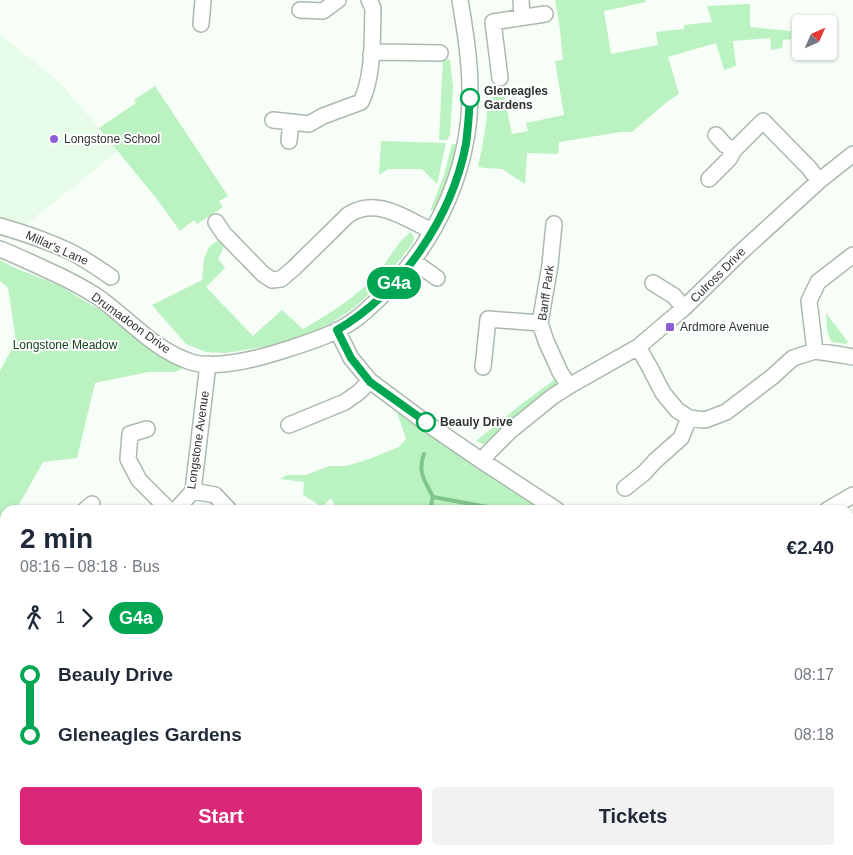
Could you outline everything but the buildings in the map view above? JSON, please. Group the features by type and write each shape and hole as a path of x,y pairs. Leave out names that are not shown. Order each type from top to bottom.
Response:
{"street":[{"path":"201,24 203,0"},
{"path":"300,10 324,11 338,0"},
{"path":"273,120 309,124 323,116 361,102 366,93 370,71 373,8 369,0"},
{"name":"Drumadoon Drive","path":"0,249 77,284 118,312 144,336 192,362 208,364 237,362 305,343 337,330 353,321 396,281 413,260 432,231 452,191 466,144 470,91 469,57 460,0"},
{"path":"521,0 522,17"},
{"path":"500,78 493,22 545,14"},
{"path":"371,55 379,52 440,53"},
{"path":"289,141 291,122"},
{"path":"709,179 729,159 734,150 763,122 809,168 819,181"},
{"path":"716,135 725,145 734,150"},
{"name":"Culross Drive","path":"482,462 489,452 510,431 552,398 569,386 638,348 684,308 740,253 819,181 853,154"},
{"path":"220,228 233,254 272,280 281,279 348,215 356,210 369,207 382,208 432,231"},
{"name":"Banff Park","path":"554,224 550,265 540,323 560,372 569,386"},
{"name":"Millar's Lane","path":"0,226 25,233 72,252 112,277"},
{"path":"815,351 810,301 818,282 853,255"},
{"path":"413,260 437,278"},
{"path":"653,283 674,296 684,308"},
{"path":"483,367 488,320 540,323"},
{"path":"337,330 351,358 370,382 482,462 549,505"},
{"path":"638,348 663,393 677,410 689,418 705,420 726,412 772,377 793,358 815,351 853,357"},
{"name":"Longstone Avenue","path":"180,505 193,491 208,364"},
{"path":"289,425 344,402 370,382"},
{"path":"625,488 681,438 689,418"},
{"path":"147,429 130,434 128,459 139,480 164,505"},
{"path":"193,491 215,495 225,505"},
{"path":"836,505 853,495"}],"shaded area":[{"name":"Longstone School","path":"0,34 62,85 118,151 25,225 0,218"}],"green space":[{"path":"555,0 646,0 646,2 604,11 611,54 658,45 656,32 684,29 684,25 712,22 707,6 750,4 750,27 791,31 791,39 783,40 782,48 771,50 770,38 733,41 736,66 724,70 716,43 668,57 679,94 632,132 559,142 558,154 527,153 525,184 502,169 478,167 486,124 487,98 504,96 512,134 528,131 526,123 564,115 555,61 563,60"},
{"path":"443,59 450,60 453,87 450,135 447,140 439,140"},
{"path":"155,86 228,196 219,201 223,207 197,224 194,220 180,231 156,198 99,128 136,103 134,100"},
{"path":"381,141 446,143 437,184 422,169 388,169 379,175"},
{"path":"452,144 457,144 458,147 454,162 437,208 430,211 444,175"},
{"path":"411,232 414,238 412,244 392,270 351,310 305,336 279,344 226,353 206,352 186,344 152,305 202,280 204,259 209,247 221,238 223,248 218,258 225,268 206,287 253,336 282,310 303,329 333,311 361,290 377,274 397,246"},
{"name":"Longstone Meadow","path":"0,260 58,285 107,314 121,326 183,368 175,372 148,372 95,383 77,458 43,462 19,505 0,505 0,371 16,341 8,288 0,281"},
{"path":"826,313 848,342 846,344 832,342 830,339"},
{"path":"557,378 555,387 490,441 483,444 476,441 524,402"},
{"path":"396,409 426,433 429,431 539,505 334,505 331,498 324,505 319,505 303,495 304,482 280,479 287,475 306,475 329,466 346,466 369,459 399,447 406,439"}],"waterway":[{"path":"424,454 421,466 422,471 433,497"},
{"path":"433,497 477,505"},
{"path":"431,505 433,497"}],"bus line":[{"name":"G4a","path":"426,422 370,382 354,364 337,330 353,321 396,281 413,260 443,212 460,168 466,144 470,98"}],"place":[{"name":"Gleneagles Gardens","path":"470,98"},
{"name":"Longstone School","path":"54,139"},
{"name":"Ardmore Avenue","path":"670,327"},
{"name":"Beauly Drive","path":"426,422"}]}
